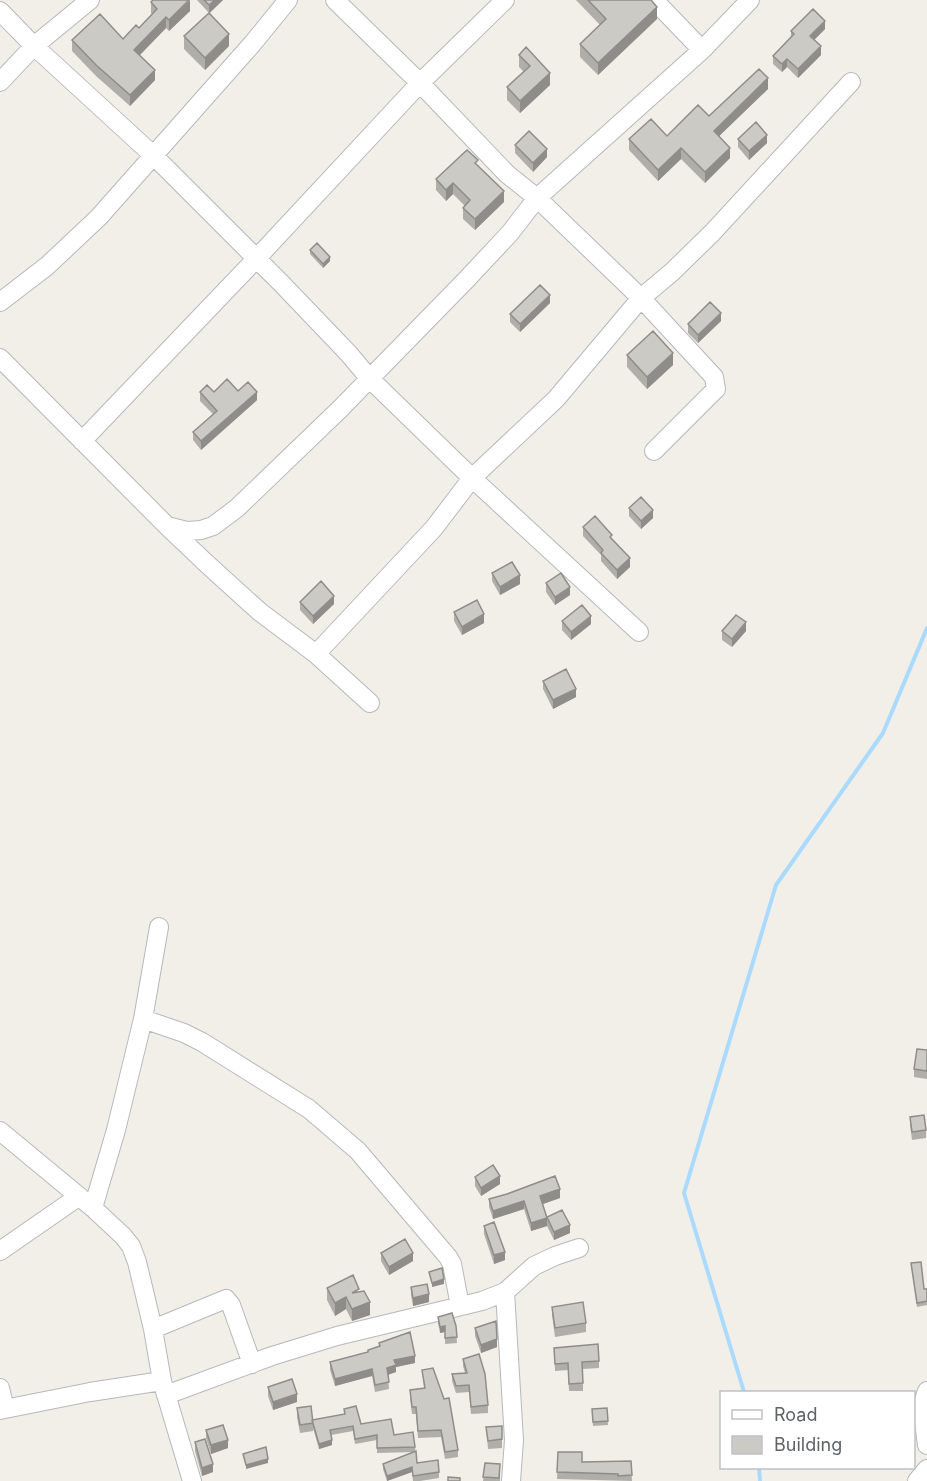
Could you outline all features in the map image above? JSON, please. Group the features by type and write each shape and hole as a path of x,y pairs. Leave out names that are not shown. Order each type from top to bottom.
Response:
{"street":[{"path":"0,82 34,46 90,0"},
{"path":"0,302 46,266 99,217 253,43 288,0"},
{"path":"335,0 420,82 507,174 537,198 640,298 714,377 716,389 654,451"},
{"path":"82,441 256,259 420,82 505,0"},
{"path":"654,0 702,50"},
{"path":"167,526 187,531 201,530 223,520 322,426 503,241 537,198 702,50 750,0"},
{"path":"0,11 34,46 154,156 350,354 369,378 472,478 639,632"},
{"path":"316,654 434,528 472,478 556,399 640,298 672,273 712,233 851,82"},
{"path":"0,358 167,526 260,612 316,654 370,703"},
{"path":"93,1208 116,1130 143,1019 159,927"},
{"path":"143,1019 184,1033 220,1052 309,1109 358,1151 448,1257 452,1264 460,1306"},
{"path":"0,1131 93,1208 131,1246 153,1329 164,1388 192,1481"},
{"path":"0,1251 78,1197"},
{"path":"0,1388 3,1409 164,1388 252,1364 337,1336 460,1306 505,1292 534,1266 579,1248"},
{"path":"505,1292 514,1440 511,1481"},
{"path":"153,1329 226,1299 231,1305 252,1364"},
{"path":"927,1391 922,1406 927,1445"},
{"path":"917,1481 927,1469"}],"building":[{"path":"153,0 189,0 169,20 166,17 134,50 155,70 130,95 72,40 100,14 123,39 136,25 139,28 157,9 151,2"},
{"path":"204,0 215,0 209,5"},
{"path":"588,0 651,0 657,7 598,63 580,44 606,19"},
{"path":"813,9 825,21 810,36 821,46 798,69 787,59 782,64 773,56 794,34 791,31"},
{"path":"209,13 229,34 205,58 184,36"},
{"path":"526,47 550,73 520,101 507,87 530,66 519,55"},
{"path":"759,69 768,78 714,131 730,148 705,172 681,148 658,170 629,139 651,119 667,136 698,105 709,116"},
{"path":"756,122 767,135 749,151 738,139"},
{"path":"529,131 547,149 533,163 515,145"},
{"path":"467,150 478,160 475,163 504,191 475,219 463,208 470,200 453,183 446,190 436,179"},
{"path":"317,243 330,257 323,264 310,250"},
{"path":"540,285 550,295 520,324 510,314"},
{"path":"710,302 721,313 698,335 688,324"},
{"path":"653,331 673,353 647,377 627,355"},
{"path":"227,379 238,391 248,382 257,392 201,441 193,432 217,411 200,392 207,385 214,392"},
{"path":"641,497 653,510 641,521 629,508"},
{"path":"595,516 612,535 610,537 630,558 617,570 601,553 603,550 583,527"},
{"path":"512,562 520,575 500,587 492,573"},
{"path":"561,573 570,587 555,597 546,583"},
{"path":"321,581 334,596 313,616 300,602"},
{"path":"477,600 484,614 462,627 454,612"},
{"path":"582,605 591,616 571,632 562,621"},
{"path":"736,615 746,622 732,639 722,631"},
{"path":"566,669 576,689 553,700 543,681"},
{"path":"917,1049 927,1050 927,1071 914,1069"},
{"path":"924,1115 926,1130 912,1132 910,1117"},
{"path":"493,1165 500,1176 481,1188 475,1177"},
{"path":"555,1176 560,1189 540,1196 547,1218 531,1223 524,1201 493,1211 489,1199"},
{"path":"562,1210 570,1225 554,1232 547,1217"},
{"path":"494,1222 505,1252 494,1255 484,1226"},
{"path":"405,1239 413,1253 389,1267 381,1253"},
{"path":"921,1262 924,1289 927,1289 927,1301 917,1303 911,1263"},
{"path":"442,1268 444,1279 432,1283 429,1272"},
{"path":"353,1275 359,1289 352,1293 364,1291 370,1302 352,1309 346,1297 335,1303 327,1288"},
{"path":"427,1284 429,1294 413,1298 411,1287"},
{"path":"583,1302 586,1323 555,1328 552,1307"},
{"path":"452,1313 457,1337 445,1338 445,1326 440,1327 438,1317"},
{"path":"496,1321 497,1339 481,1345 475,1328"},
{"path":"410,1332 415,1356 394,1360 396,1365 387,1368 389,1382 375,1385 372,1369 335,1379 330,1362 368,1352 380,1346 379,1343"},
{"path":"598,1344 599,1361 582,1362 583,1383 569,1384 568,1363 555,1364 554,1348"},
{"path":"479,1354 485,1374 488,1405 471,1407 469,1385 456,1386 452,1374 467,1373 463,1359"},
{"path":"433,1368 444,1399 449,1398 458,1450 445,1452 441,1430 418,1431 416,1407 412,1407 410,1390 425,1388 422,1370"},
{"path":"292,1379 297,1394 273,1402 268,1387"},
{"path":"311,1406 313,1423 300,1425 297,1408"},
{"path":"356,1406 361,1424 391,1419 394,1435 413,1432 415,1447 377,1448 377,1435 355,1439 353,1426 330,1430 332,1440 319,1444 312,1420 345,1414 344,1409"},
{"path":"607,1408 608,1421 593,1422 592,1409"},
{"path":"223,1425 228,1440 211,1445 206,1430"},
{"path":"502,1426 502,1439 488,1441 486,1427"},
{"path":"205,1439 213,1464 202,1468 195,1442"},
{"path":"266,1447 268,1459 246,1465 243,1454"},
{"path":"416,1451 417,1463 438,1460 439,1472 413,1476 412,1467 387,1476 383,1464"},
{"path":"558,1452 582,1452 582,1462 631,1461 632,1475 557,1472"},
{"path":"485,1463 500,1464 499,1478 483,1477"},
{"path":"448,1477 460,1478 460,1481 448,1481"}],"waterway":[{"path":"744,1391 684,1193 776,885 883,733 927,628"},
{"path":"759,1469 760,1481"}]}
